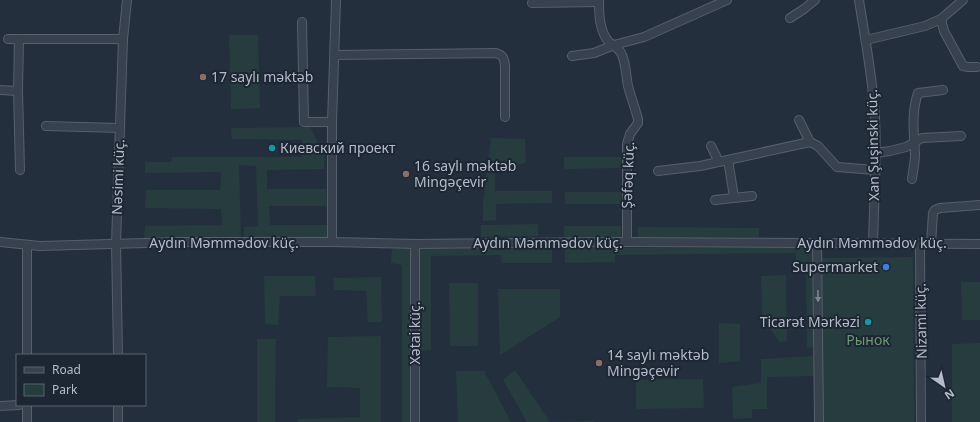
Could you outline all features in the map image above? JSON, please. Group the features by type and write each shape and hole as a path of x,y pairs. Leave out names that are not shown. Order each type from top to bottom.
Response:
{"street":[{"name":"Nəsimi küç.","path":"118,354 116,243 123,39 127,0"},
{"path":"332,242 332,122 336,0"},
{"path":"572,56 594,53 614,45 657,32 727,0"},
{"path":"790,18 815,0"},
{"name":"Xan Şuşinski küç.","path":"859,0 873,87 876,153 873,243"},
{"path":"866,40 925,26 941,20 963,0"},
{"path":"532,3 599,1"},
{"name":"Şəfəq küç.","path":"599,1 599,15 605,35 622,55 629,88 638,119 638,123 630,134 627,144 627,242"},
{"path":"941,20 944,31 963,66 977,67"},
{"path":"302,22 304,122 332,122"},
{"path":"8,39 123,39"},
{"path":"19,39 18,91 20,170"},
{"path":"335,55 501,54 504,58 505,66 505,117"},
{"path":"0,90 18,91"},
{"path":"912,179 915,159 912,128 918,93 943,90"},
{"path":"799,120 810,142"},
{"path":"46,126 120,128"},
{"path":"876,153 906,147 922,138 961,136"},
{"path":"658,171 700,166 810,142 818,146 837,167 875,170"},
{"path":"711,146 719,162"},
{"path":"728,160 734,197"},
{"path":"715,200 752,196"},
{"path":"931,244 933,213 936,210 940,208 980,205"},
{"name":"Aydın Məmmədov küç.","path":"0,242 40,246 116,243 332,242 415,244 627,242 980,244"},
{"path":"817,243 819,422"},
{"name":"Xətai küç.","path":"415,244 415,422"},
{"name":"Nizami küç.","path":"920,244 922,422"},
{"path":"27,245 27,354"},
{"path":"0,406 16,405"},
{"path":"27,406 27,422"},
{"path":"118,406 118,422"}],"green space":[{"path":"229,35 258,35 260,108 231,109"},
{"path":"310,127 325,156 324,169 267,170 267,189 326,189 327,206 269,206 270,225 328,225 328,237 244,237 244,227 258,226 256,166 239,165 241,238 144,238 145,226 222,225 221,209 145,208 146,190 220,190 221,172 145,173 145,162 171,162 172,157 302,157 302,140 232,139 231,128"},
{"path":"491,138 525,139 526,163 495,170 495,191 552,191 552,203 496,204 496,220 483,221 483,203"},
{"path":"564,157 621,157 621,168 564,169"},
{"path":"565,192 621,192 622,204 565,204"},
{"path":"538,224 538,236 481,237 481,225"},
{"path":"564,226 621,226 621,238 564,238"},
{"path":"638,227 759,228 759,237 638,237"},
{"path":"419,248 552,249 552,263 502,263 501,255 431,256 431,350 420,351"},
{"path":"565,248 812,248 814,347 807,348 806,271 796,271 796,253 615,255 615,262 565,263"},
{"path":"392,249 410,249 410,422 402,422 402,265 391,263"},
{"name":"Рынок","path":"913,257 914,422 823,422 822,258"},
{"path":"786,275 787,341 779,342 762,317 761,276"},
{"path":"264,276 315,276 316,296 280,296 278,325 265,324"},
{"path":"381,277 382,322 368,322 366,291 334,290 333,278"},
{"path":"961,282 980,282 980,320 962,320"},
{"path":"449,283 478,283 478,346 450,346"},
{"path":"498,289 560,289 560,317 500,355"},
{"path":"719,323 740,324 740,361 719,363"},
{"path":"381,336 381,422 298,422 298,419 360,417 360,388 327,387 328,337"},
{"path":"257,339 276,339 275,422 257,422"},
{"path":"980,343 980,422 952,422 952,344"},
{"path":"813,356 813,376 767,377 767,409 752,409 752,418 733,419 732,387 761,383 761,359"},
{"path":"515,370 550,422 527,422 503,380"},
{"path":"456,371 484,371 511,422 458,422"},
{"path":"703,379 704,408 636,409 636,380"},
{"path":"594,421 594,422 550,422"}],"place":[{"name":"17 saylı məktəb","path":"203,77"},
{"name":"Киевский проект","path":"272,148"},
{"name":"16 saylı məktəb Mingəçevir","path":"406,174"},
{"name":"Supermarket","path":"886,267"},
{"name":"Ticarət Mərkəzi","path":"868,322"},
{"name":"14 saylı məktəb Mingəçevir","path":"599,363"}]}
